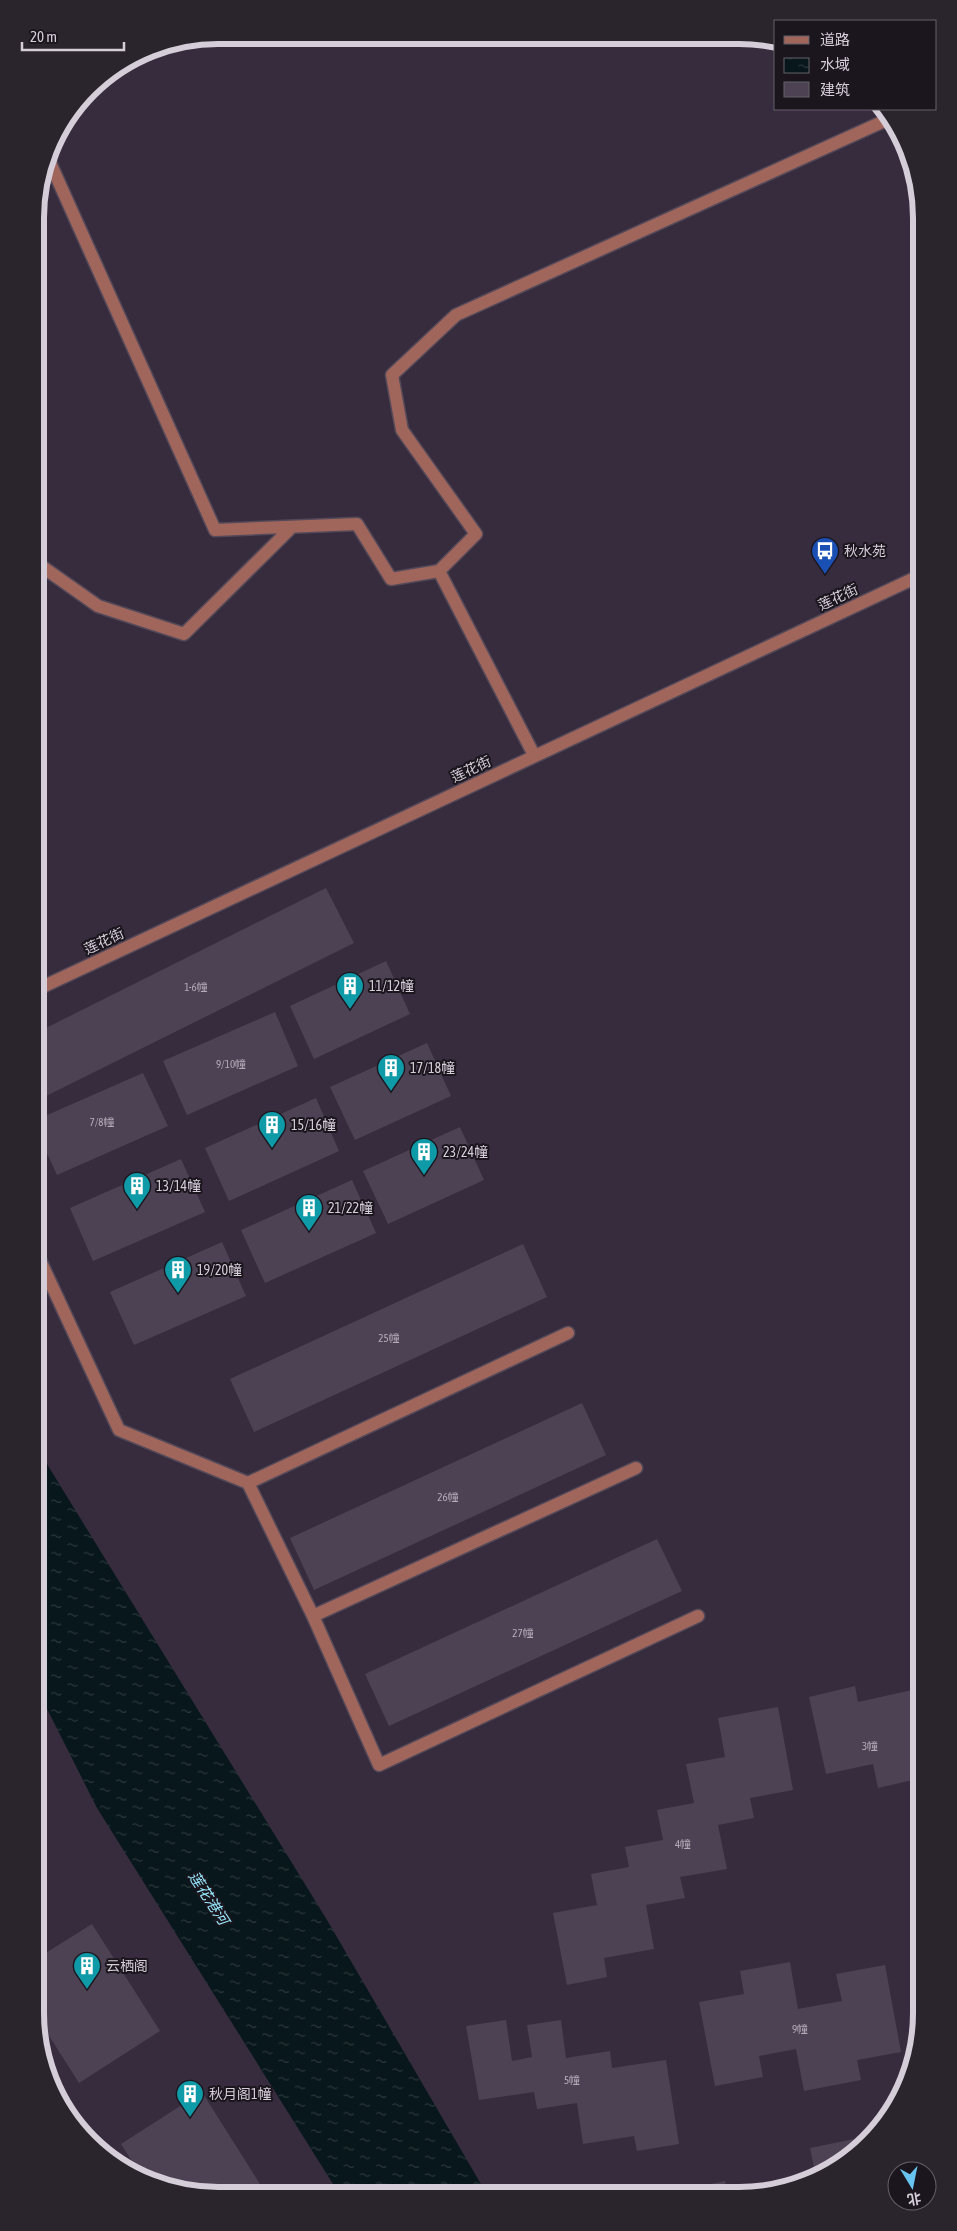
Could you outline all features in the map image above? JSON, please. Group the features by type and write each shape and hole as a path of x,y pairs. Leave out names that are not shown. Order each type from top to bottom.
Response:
{"street":[{"path":"52,167 215,530 357,524 391,579 440,571 476,534 402,430 392,376 456,315 883,121"},
{"path":"44,569 98,606 184,634 292,527"},
{"path":"440,571 534,755"},
{"name":"莲花街","path":"44,986 913,579"},
{"path":"44,1269 119,1430 248,1483 313,1616 379,1765 698,1616"},
{"path":"248,1483 568,1333"},
{"path":"313,1616 636,1468"}],"water":[{"name":"莲花港河","path":"44,1459 327,1920 483,2187 335,2187 97,1808 44,1703"}],"building":[{"path":"326,888 354,943 44,1097 44,1029"},
{"name":"11/12幢","path":"386,961 410,1014 314,1059 290,1006"},
{"path":"275,1012 298,1066 187,1115 163,1061"},
{"name":"17/18幢","path":"427,1043 451,1096 355,1140 330,1087"},
{"path":"143,1073 168,1126 57,1175 44,1147 44,1116"},
{"name":"15/16幢","path":"316,1098 339,1151 229,1201 205,1148"},
{"name":"23/24幢","path":"460,1127 484,1180 388,1224 363,1171"},
{"name":"13/14幢","path":"181,1159 205,1212 93,1261 70,1208"},
{"name":"21/22幢","path":"352,1180 376,1233 265,1283 241,1230"},
{"name":"19/20幢","path":"222,1242 246,1296 134,1345 110,1292"},
{"path":"523,1244 547,1297 254,1432 230,1379"},
{"path":"582,1403 606,1455 314,1590 290,1538"},
{"path":"657,1539 682,1591 389,1726 365,1674"},
{"path":"855,1686 858,1702 912,1690 913,1780 878,1788 873,1764 826,1774 809,1697"},
{"path":"778,1707 793,1790 750,1798 754,1818 718,1825 727,1869 680,1877 685,1898 646,1905 654,1949 604,1958 607,1977 567,1985 553,1913 597,1905 591,1874 629,1867 625,1847 663,1840 657,1810 694,1803 686,1764 725,1757 718,1718"},
{"name":"云栖阁","path":"92,1924 160,2031 79,2083 45,2029 44,1954"},
{"path":"790,1962 798,2009 842,2001 836,1974 885,1965 901,2052 857,2060 861,2080 804,2091 796,2049 759,2056 763,2077 715,2086 699,2002 744,1994 740,1971"},
{"path":"506,2020 512,2061 532,2057 527,2025 561,2020 566,2058 610,2051 612,2068 666,2060 679,2144 637,2151 634,2136 583,2144 577,2103 537,2109 534,2092 479,2100 466,2026"},
{"name":"秋月阁1幢","path":"202,2092 262,2187 195,2186 162,2178 134,2165 121,2144"},
{"path":"854,2139 855,2143 836,2158 814,2170 810,2148"},
{"path":"725,2181 726,2187 696,2187"}],"place":[{"name":"秋水苑","path":"825,575"},
{"name":"11/12幢","path":"350,1010"},
{"name":"17/18幢","path":"391,1092"},
{"name":"15/16幢","path":"272,1149"},
{"name":"23/24幢","path":"424,1176"},
{"name":"13/14幢","path":"137,1210"},
{"name":"21/22幢","path":"309,1232"},
{"name":"19/20幢","path":"178,1294"},
{"name":"云栖阁","path":"87,1990"},
{"name":"秋月阁1幢","path":"190,2118"}]}
